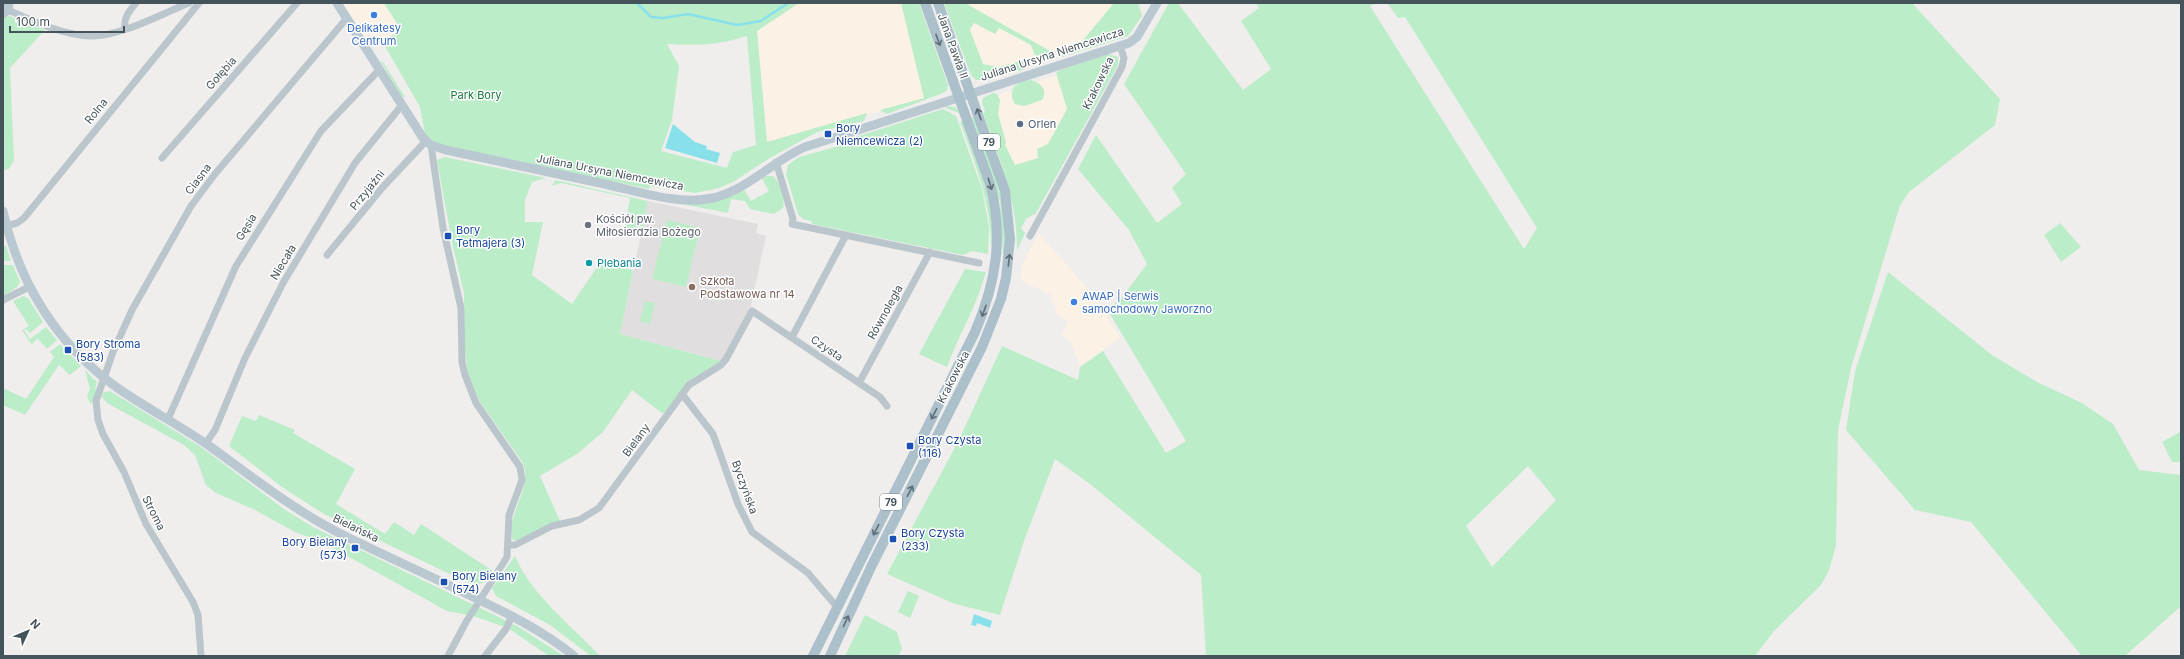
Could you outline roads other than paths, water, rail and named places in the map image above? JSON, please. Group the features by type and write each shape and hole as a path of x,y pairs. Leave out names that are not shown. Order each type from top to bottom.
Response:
{"main road":[{"name":"Jana Pawła II","path":"925,3 959,97"},
{"name":"Jana Pawła II","path":"938,3 971,93"},
{"name":"Krakowska","path":"830,656 872,565 982,346 1001,299 1010,254 1009,213 1002,182 971,93"},
{"name":"Krakowska","path":"813,656 975,332 992,285 998,247 997,215 990,184 959,97"}],"street":[{"path":"125,28 124,24 128,12 136,3"},
{"path":"7,9 33,20 81,35 102,35 125,28 189,3"},
{"name":"Rolna","path":"6,226 17,223 24,218 199,3"},
{"name":"Gołębia","path":"162,158 297,3"},
{"path":"337,3 402,105 429,143 443,228 461,308 462,356 465,376 476,403 520,467 522,474 520,486 509,515 509,553 505,562 479,600 448,656"},
{"name":"Juliana Ursyna Niemcewicza","path":"429,143 446,150 685,199 707,199 728,193 776,162 805,147 1131,42 1138,35 1157,3"},
{"name":"Ciasna","path":"104,378 112,352 132,310 191,206 220,168 346,18"},
{"name":"Krakowska","path":"1030,236 1123,63 1124,58 1120,46"},
{"name":"Gęsia","path":"168,420 226,285 240,259 321,131 380,69"},
{"name":"Niecała","path":"206,443 215,430 245,358 283,282 355,163 402,105"},
{"name":"Przyjaźni","path":"327,255 382,188 429,143"},
{"path":"776,162 793,219 792,224 978,262"},
{"name":"Bielańska","path":"3,212 17,261 29,287 46,316 63,338 104,378 206,443 279,498 318,523 512,616 568,654"},
{"path":"792,337 846,235"},
{"name":"Równoległa","path":"858,383 930,252"},
{"path":"3,300 29,287"},
{"name":"Bielany","path":"509,545 515,545 552,526 578,520 599,508 682,394 696,380 720,365 726,358 752,311"},
{"name":"Czysta","path":"752,311 880,397 887,406"},
{"name":"Stroma","path":"104,378 96,405 98,420 146,524 193,602 198,615 201,656"},
{"name":"Byczyńska","path":"682,394 713,434 738,504 752,532 808,573 837,607"},
{"path":"485,656 506,629 512,616"}],"water":[{"path":"673,124 695,142 707,146 706,149 720,153 717,163 665,148"},
{"path":"974,614 992,621 990,628 977,623 976,626 971,625"}],"waterway":[{"path":"637,3 651,17 663,18 688,14 737,25 761,21 788,3"}],"place":[{"name":"Delikatesy Centrum","path":"374,15"},
{"name":"Orlen","path":"1020,124"},
{"name":"Bory Niemcewicza (2)","path":"828,134"},
{"name":"Kościół pw. Miłosierdzia Bożego","path":"588,225"},
{"name":"Bory Tetmajera (3)","path":"448,236"},
{"name":"Plebania","path":"589,263"},
{"name":"Szkoła Podstawowa nr 14","path":"692,287"},
{"name":"AWAP | Serwis samochodowy Jaworzno","path":"1074,302"},
{"name":"Bory Stroma (583)","path":"68,350"},
{"name":"Bory Czysta (116)","path":"910,446"},
{"name":"Bory Czysta (233)","path":"893,539"},
{"name":"Bory Bielany (573)","path":"355,548"},
{"name":"Bory Bielany (574)","path":"444,582"}],"park label":[{"name":"Park Bory","path":"476,95"}]}
